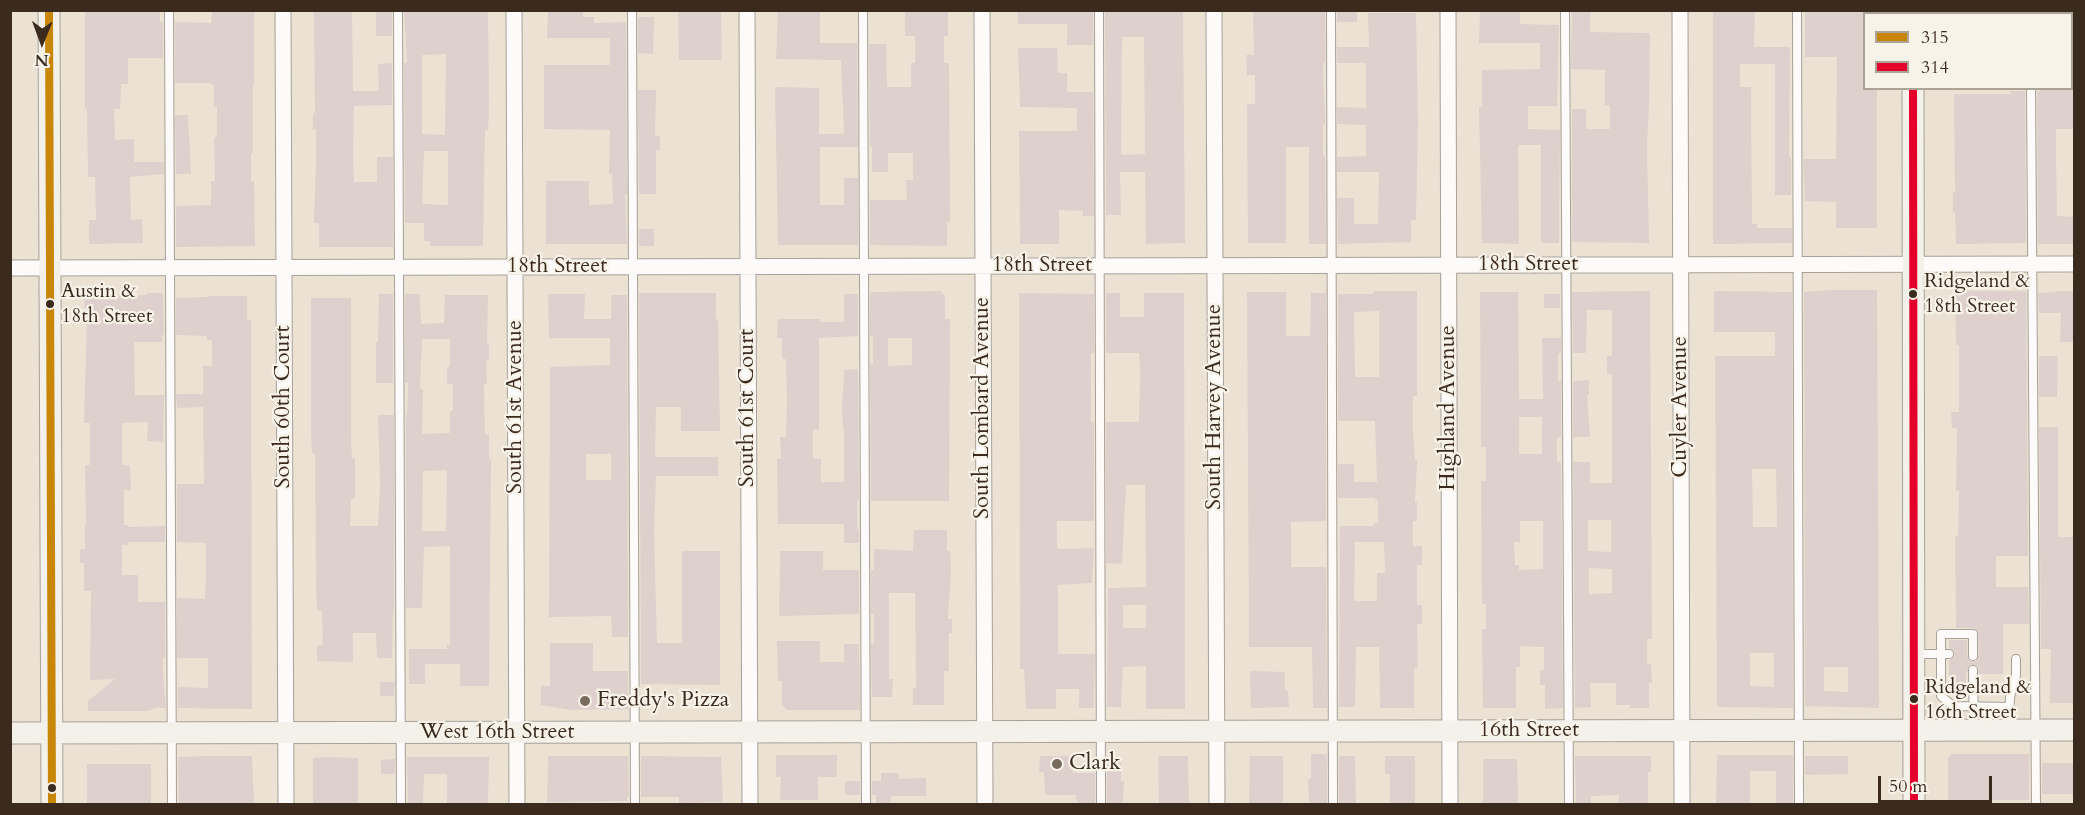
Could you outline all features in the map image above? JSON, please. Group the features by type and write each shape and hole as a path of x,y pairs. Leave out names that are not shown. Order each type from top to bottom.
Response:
{"street":[{"path":"49,10 52,804"},
{"name":"South 60th Court","path":"283,10 286,804"},
{"name":"South 61st Avenue","path":"514,10 517,804"},
{"name":"South 61st Court","path":"747,10 750,804"},
{"name":"South Lombard Avenue","path":"982,10 985,804"},
{"name":"South Harvey Avenue","path":"1214,10 1217,804"},
{"name":"Highland Avenue","path":"1448,10 1450,804"},
{"name":"Cuyler Avenue","path":"1680,10 1682,804"},
{"path":"1913,90 1914,804"},
{"name":"18th Street","path":"10,268 2074,264"},
{"name":"16th Street","path":"984,732 2074,730"},
{"name":"West 16th Street","path":"10,733 984,732"}],"lane":[{"path":"169,10 172,804"},
{"path":"398,10 401,804"},
{"path":"632,10 635,804"},
{"path":"863,10 866,804"},
{"path":"1099,10 1101,804"},
{"path":"1331,10 1333,804"},
{"path":"1565,10 1569,804"},
{"path":"1797,10 1799,804"},
{"path":"2031,90 2036,804"},
{"path":"1971,654 1973,634 1941,634 1945,654 1945,677 1941,696 1953,706 2009,707"},
{"path":"1914,654 1945,654"},
{"path":"2009,730 2009,707 2016,676 2016,659"},
{"path":"1971,675 1974,730"}],"building":[{"path":"85,10 160,10 160,22 163,22 163,58 128,58 128,84 121,84 120,109 114,109 115,140 134,139 134,162 164,162 164,174 130,177 131,220 142,219 143,243 89,244 89,220 96,220 95,177 88,177"},
{"path":"212,10 254,10 251,181 254,181 255,246 176,247 176,206 211,205 211,181 215,181 214,137 217,137 217,107 214,107 214,85 211,83 175,83 175,22 211,23"},
{"path":"314,10 352,10 353,91 379,91 378,64 392,63 392,105 354,106 353,153 354,182 377,182 377,157 393,157 393,247 319,247 319,223 314,223 316,129 313,129 313,113 315,113"},
{"path":"376,10 392,10 392,36 376,36"},
{"path":"404,10 488,10 489,107 488,130 485,130 483,246 430,246 430,241 424,241 424,223 405,223 404,63 407,63","holes":["446,54 445,135 422,134 422,55","424,151 448,151 448,205 422,204"]},
{"path":"548,10 583,10 583,17 594,17 594,23 626,22 627,244 546,244 546,181 589,181 589,205 613,204 612,174 609,174 610,130 544,129 544,65 610,65 610,38 547,38"},
{"path":"678,10 721,10 722,60 679,60"},
{"path":"778,10 820,10 820,43 857,43 858,147 820,147 820,205 844,205 844,178 858,178 858,245 778,245 775,87 819,88 819,134 843,134 844,132 841,60 776,59"},
{"path":"905,10 948,10 948,36 944,36 944,63 949,63 950,222 947,222 947,246 870,245 870,200 907,200 906,180 913,180 913,153 888,153 888,172 872,172 872,147 870,147 869,44 886,44 887,87 911,87 911,63 915,63 915,36 905,36"},
{"path":"1018,10 1093,10 1093,45 1067,45 1067,24 1018,24"},
{"path":"1105,10 1183,10 1185,243 1146,244 1145,172 1120,172 1121,215 1106,215","holes":["1122,37 1144,37 1145,154 1122,155"]},
{"path":"1253,10 1325,10 1323,155 1325,157 1326,244 1309,244 1309,147 1286,147 1286,243 1248,243 1247,104 1255,104 1255,75 1247,75 1246,55 1254,55"},
{"path":"1337,10 1357,10 1357,22 1337,22"},
{"path":"1480,10 1520,10 1520,24 1559,25 1557,106 1528,106 1528,129 1560,130 1559,243 1541,243 1541,145 1518,145 1519,244 1482,243 1479,107 1482,107 1482,70 1540,69 1540,43 1479,43"},
{"path":"1572,10 1590,10 1590,32 1650,33 1647,147 1649,243 1572,242 1572,109 1586,109 1586,129 1610,129 1610,105 1605,105 1605,70 1571,69"},
{"path":"1713,10 1755,10 1754,47 1790,47 1791,195 1775,195 1775,64 1740,64 1740,87 1751,87 1752,224 1757,224 1757,228 1792,228 1792,243 1713,244"},
{"path":"1805,10 1864,10 1863,90 1877,90 1877,228 1836,228 1836,202 1805,201 1803,159 1836,159 1837,57 1805,57"},
{"path":"1368,13 1416,13 1418,124 1416,220 1411,220 1411,242 1338,244 1337,198 1354,198 1354,224 1378,224 1379,172 1337,172 1337,157 1366,156 1366,125 1337,124 1337,107 1366,108 1366,63 1337,63 1337,47 1369,47"},
{"path":"638,17 654,17 653,54 638,53"},
{"path":"1018,48 1057,48 1058,73 1067,73 1067,92 1093,92 1094,216 1083,216 1083,211 1059,210 1059,244 1020,244 1019,131 1077,131 1077,108 1020,107"},
{"path":"2074,88 2074,129 2056,129 2056,157 2057,216 2074,217 2074,244 2038,244 2037,91 2073,90"},
{"path":"638,90 656,90 655,136 660,136 660,150 656,150 656,194 639,194"},
{"path":"2011,91 2025,91 2026,243 1956,244 1955,212 1953,212 1953,192 1955,192 1954,94 2011,94"},
{"path":"175,115 188,115 191,174 176,174"},
{"path":"639,229 654,229 654,246 639,246"},
{"path":"1877,290 1879,708 1805,706 1804,292","holes":["1824,667 1848,667 1848,692 1824,691"]},
{"path":"940,291 945,296 945,319 950,319 949,501 871,501 870,364 873,364 873,336 870,336 871,292","holes":["888,338 912,338 912,365 888,366"]},
{"path":"1373,291 1417,291 1417,396 1413,396 1413,433 1415,460 1417,460 1415,502 1417,502 1417,521 1413,521 1413,546 1422,546 1422,565 1417,565 1417,605 1422,605 1422,624 1417,624 1418,668 1414,668 1414,708 1380,708 1379,647 1356,647 1355,707 1339,707 1340,526 1374,526 1374,523 1378,523 1378,500 1375,498 1338,498 1338,464 1354,464 1354,482 1377,482 1375,421 1338,421 1338,294 1373,294","holes":["1379,311 1379,377 1355,377 1354,312","1355,542 1384,542 1385,573 1377,573 1377,601 1354,601"]},
{"path":"1650,291 1652,639 1647,639 1647,664 1651,664 1652,683 1649,683 1649,708 1616,705 1616,683 1590,683 1591,707 1575,708 1573,462 1590,462 1590,483 1612,483 1612,374 1607,374 1607,356 1612,356 1612,310 1587,310 1586,353 1573,353 1572,292","holes":["1588,520 1611,520 1611,552 1588,551","1589,568 1612,569 1612,593 1589,594"]},
{"path":"1714,291 1792,292 1793,708 1717,707 1715,356 1775,356 1775,332 1714,332","holes":["1752,469 1776,469 1777,527 1753,527","1750,653 1774,653 1774,687 1750,686"]},
{"path":"1955,291 2026,291 2028,556 1996,556 1996,587 2028,587 2029,624 2003,624 2003,674 1979,674 1978,666 1970,665 1966,674 1966,694 1949,693 1949,660 1955,655 1954,651 1949,648 1949,640 1967,640 1967,657 1971,661 1976,661 1979,656 1978,631 1973,628 1956,628 1955,536 1958,536 1959,491 1956,491 1957,428 1952,428 1951,412 1959,412 1959,345 1956,345"},
{"path":"2074,291 2074,342 2060,342 2061,313 2039,313 2038,293"},
{"path":"1247,292 1286,292 1286,336 1310,336 1311,293 1326,293 1326,521 1291,522 1291,567 1326,567 1327,708 1313,708 1312,647 1249,647"},
{"path":"1480,292 1518,292 1519,399 1543,399 1542,338 1561,338 1561,353 1558,353 1558,381 1561,381 1561,437 1557,437 1557,462 1561,462 1563,708 1545,709 1545,685 1540,685 1540,670 1544,670 1544,647 1520,646 1520,667 1516,667 1516,708 1483,708 1482,629 1486,629 1486,604 1482,604 1481,481 1486,481 1486,447 1481,447","holes":["1519,417 1542,417 1542,454 1519,454","1520,521 1543,521 1543,569 1519,570 1519,565 1515,565 1514,542 1520,542"]},
{"path":"147,293 163,293 164,335 162,335 162,342 134,342 135,395 164,395 163,442 147,441 148,422 122,423 122,465 130,465 131,490 124,490 124,525 128,527 165,526 165,542 128,542 128,545 122,545 122,575 138,575 138,602 165,602 163,673 166,708 155,708 149,711 88,711 88,701 115,679 90,680 91,591 84,591 84,563 80,563 80,549 85,549 85,465 90,465 90,423 84,423 87,318 85,318 84,296 147,295"},
{"path":"639,293 716,293 720,431 681,431 681,407 656,407 655,455 656,457 718,457 718,476 656,476 654,532 657,643 682,643 682,551 720,551 720,685 641,684"},
{"path":"1019,293 1094,294 1091,422 1094,422 1094,521 1057,521 1057,546 1058,549 1094,548 1092,583 1058,585 1058,651 1059,654 1095,654 1094,708 1079,708 1079,689 1056,689 1056,709 1026,709 1024,669 1020,669"},
{"path":"1106,293 1120,293 1120,317 1144,317 1144,293 1184,293 1185,709 1146,709 1146,666 1123,667 1121,707 1107,707 1108,588 1146,587 1146,563 1145,485 1126,485 1122,564 1106,563 1106,422 1139,422 1140,375 1139,353 1106,353","holes":["1123,605 1146,605 1146,628 1123,628"]},
{"path":"379,294 393,294 393,383 376,383"},
{"path":"405,294 420,294 421,324 444,323 445,295 488,295 489,360 486,360 487,384 484,384 485,434 489,434 489,459 491,459 489,686 460,686 460,664 425,664 425,684 409,684 409,649 447,649 447,645 450,645 450,546 424,547 422,608 406,608 408,383 405,383","holes":["422,339 450,339 450,367 447,367 447,384 453,384 450,433 422,434 423,389 420,389","447,470 446,531 422,531 423,471"]},
{"path":"548,294 585,294 584,319 611,319 611,295 627,295 628,637 612,637 611,616 549,617 550,367 610,365 610,338 549,338","holes":["586,454 611,454 611,480 586,480"]},
{"path":"844,294 858,294 858,336 819,338 819,430 813,430 813,459 821,459 821,482 844,482 842,405 844,370 858,369 859,501 857,501 857,529 859,529 859,543 844,543 844,524 778,524 777,459 781,459 780,437 786,437 787,400 786,359 782,359 782,338 777,338 778,319 820,319 820,322 844,322"},
{"path":"1544,294 1560,294 1560,308 1544,308"},
{"path":"247,296 247,320 251,320 252,709 178,708 178,687 208,688 208,658 177,658 177,598 205,599 206,543 177,542 177,484 204,484 203,407 177,408 176,394 203,394 203,366 212,366 212,340 207,340 207,336 176,335 176,298"},
{"path":"311,298 351,298 351,436 352,458 355,458 355,499 351,499 350,526 378,526 380,485 378,415 394,415 392,658 377,658 376,633 353,633 353,662 317,661 317,645 323,645 322,611 317,611 316,588 315,453 312,453 311,430"},
{"path":"2039,356 2058,356 2057,397 2039,397"},
{"path":"1589,380 1589,395 1587,395 1590,437 1573,437 1573,381"},
{"path":"2039,427 2058,427 2058,537 2074,537 2074,703 2050,703 2051,649 2041,649"},
{"path":"914,530 947,530 947,551 950,551 951,573 948,619 952,619 952,633 949,633 949,671 944,671 944,705 913,705 913,688 916,688 915,593 889,593 889,679 893,679 892,697 872,697 871,644 874,644 874,614 871,614 871,570 874,570 874,549 913,551"},
{"path":"780,551 823,551 823,570 859,570 859,614 779,616"},
{"path":"777,641 820,641 820,662 844,662 844,644 859,644 860,710 787,710 782,705 782,681 778,681"},
{"path":"550,643 593,643 593,671 628,671 628,709 570,710 541,705 541,686 550,686"},
{"path":"1250,671 1285,672 1285,691 1288,691 1289,707 1251,708"},
{"path":"380,682 395,682 394,696 380,696"},
{"path":"1311,754 1327,754 1327,804 1309,804 1308,779 1311,779"},
{"path":"1952,754 2029,754 2029,800 1948,800 1948,758"},
{"path":"776,755 837,755 837,777 818,777 818,800 780,800 781,777 776,777"},
{"path":"1717,755 1793,755 1793,804 1776,804 1776,771 1750,771 1750,804 1716,804"},
{"path":"252,756 254,804 179,804 178,757"},
{"path":"548,756 628,756 629,797 627,801 547,802"},
{"path":"641,756 721,757 723,802 679,803 679,797 641,797"},
{"path":"1040,756 1074,756 1073,773 1095,773 1095,804 1077,804 1076,795 1045,795 1044,772 1039,772"},
{"path":"1158,756 1188,756 1189,804 1159,804"},
{"path":"1250,756 1283,756 1283,804 1249,804"},
{"path":"1339,756 1355,756 1356,804 1339,804"},
{"path":"1385,756 1415,756 1415,804 1390,804 1390,774 1385,774"},
{"path":"1575,756 1651,756 1651,772 1648,772 1648,804 1619,804 1619,795 1591,796 1591,804 1576,804"},
{"path":"1805,756 1848,756 1848,774 1805,775"},
{"path":"407,757 489,757 488,804 447,804 447,774 424,774 423,804 408,804"},
{"path":"1107,757 1121,757 1121,781 1124,781 1123,804 1107,804"},
{"path":"313,758 358,758 358,804 313,804"},
{"path":"395,759 395,774 381,774 381,760"},
{"path":"1483,759 1517,759 1518,804 1483,804"},
{"path":"2042,763 2074,763 2074,794 2042,794"},
{"path":"87,764 151,764 151,804 87,804"},
{"path":"881,773 899,773 899,779 926,778 926,796 891,796 891,804 876,804 876,795 872,795 872,781 881,781"},
{"path":"845,781 860,781 860,795 845,795"}],"transit line":[{"name":"315","path":"49,10 52,804"},
{"name":"314","path":"1913,90 1914,804"}],"place":[{"name":"Ridgeland & 18th Street","path":"1913,294"},
{"name":"Austin & 18th Street","path":"50,304"},
{"name":"Ridgeland & 16th Street","path":"1914,699"},
{"name":"Freddy's Pizza","path":"585,701"},
{"name":"Clark","path":"1057,764"}]}
